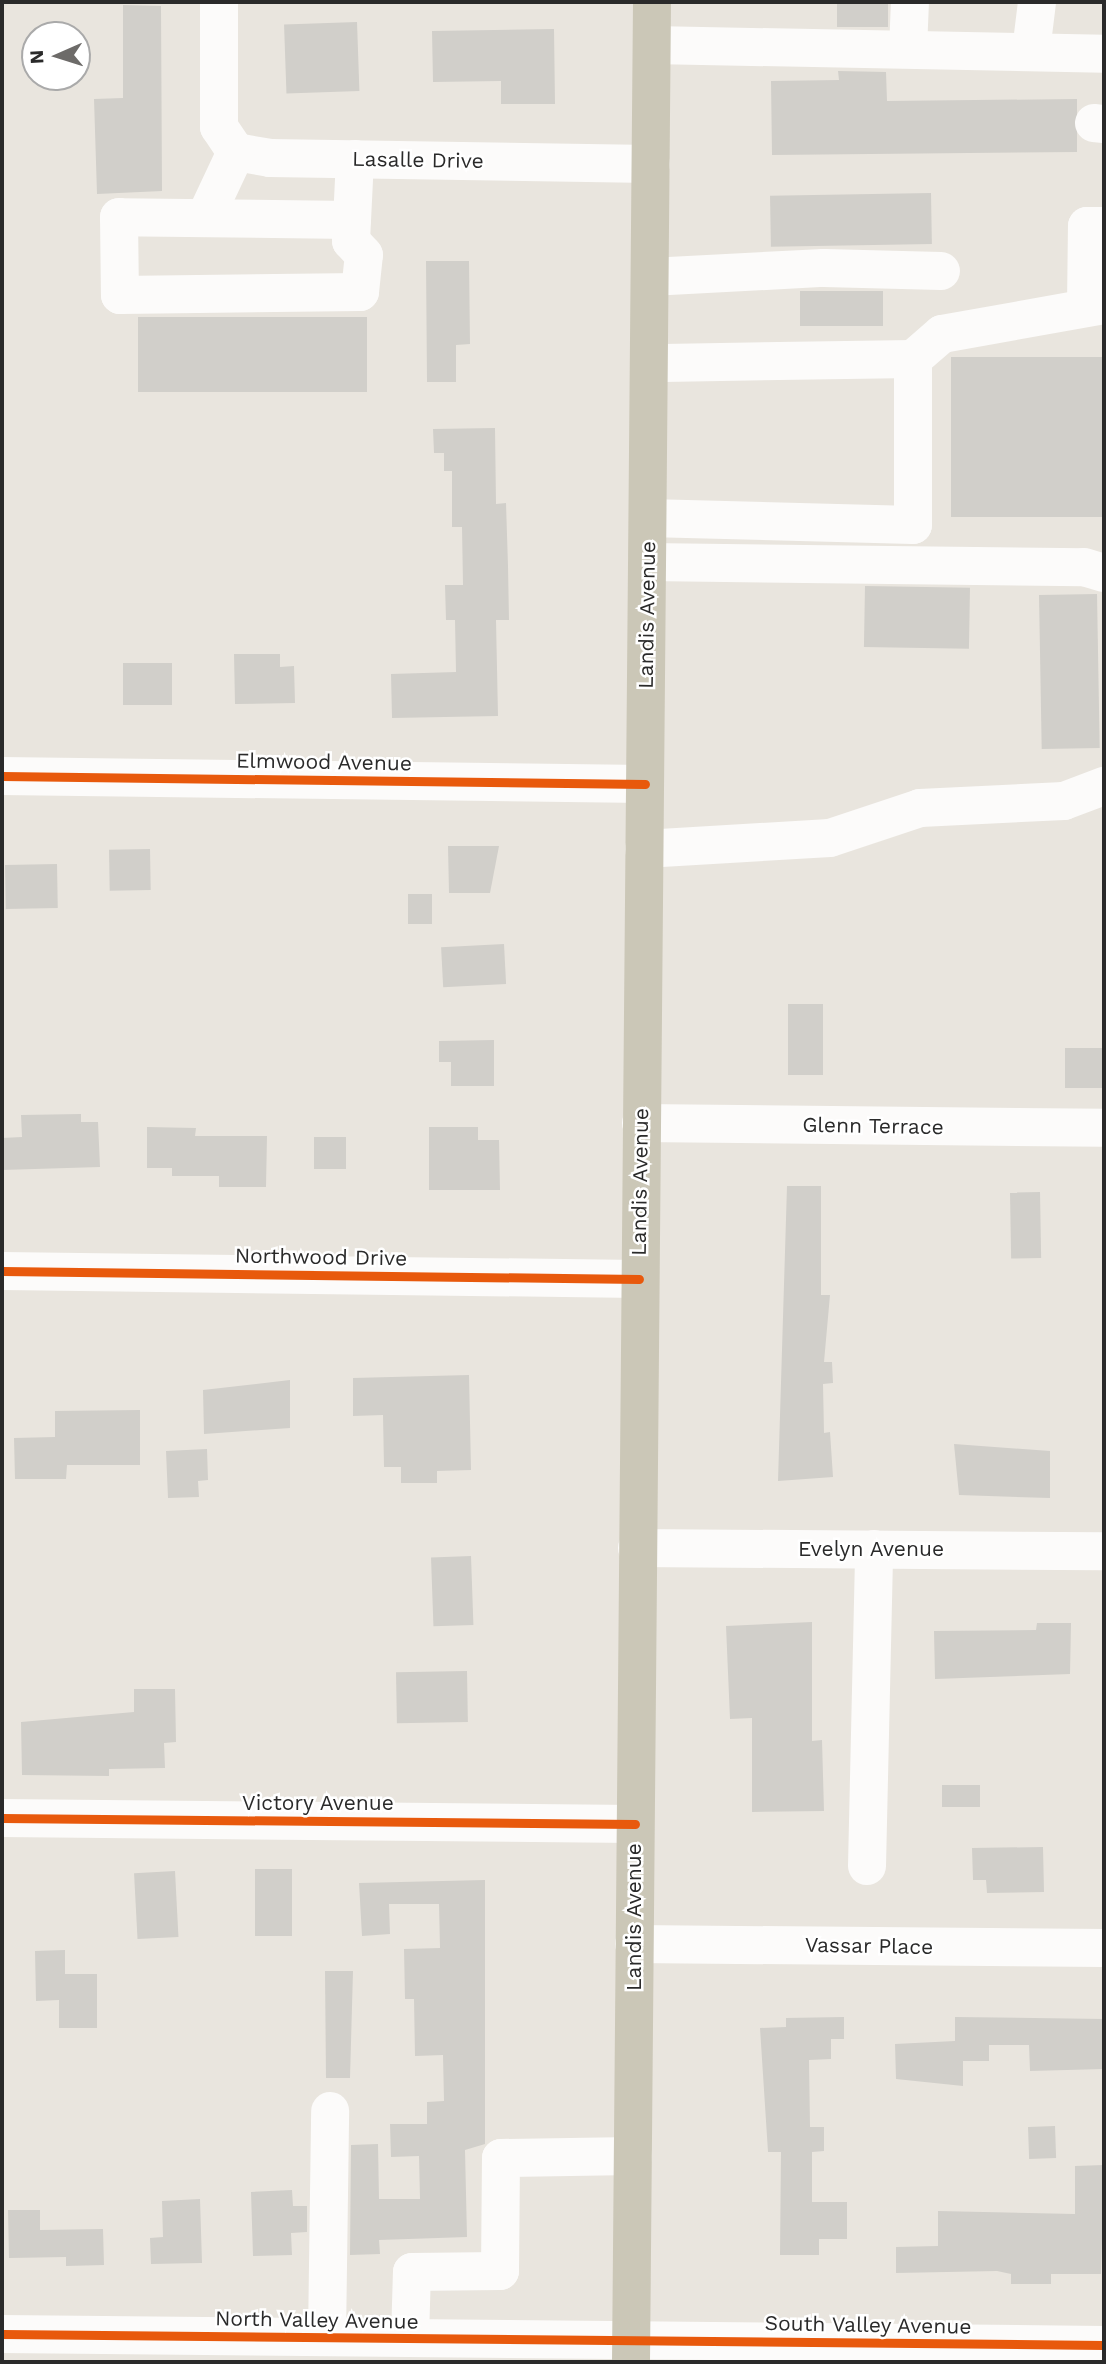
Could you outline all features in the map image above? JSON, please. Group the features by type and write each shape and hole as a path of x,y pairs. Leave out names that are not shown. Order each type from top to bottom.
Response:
{"main road":[{"name":"Landis Avenue","path":"631,2351 652,2"}],"street":[{"path":"205,218 236,152 224,141 218,107 219,2"},
{"path":"908,49 910,2"},
{"path":"1031,51 1037,2"},
{"path":"652,45 1104,54"},
{"name":"Lasalle Drive","path":"236,152 355,159 651,164"},
{"path":"352,220 119,217 120,295 360,292 364,255 351,241 355,159"},
{"path":"649,363 913,359 942,334 1095,305 1087,226 1104,226"},
{"path":"650,277 824,268 941,271"},
{"path":"648,518 913,525 913,359"},
{"path":"647,562 1084,567 1104,573"},
{"name":"Elmwood Avenue","path":"2,776 645,784"},
{"path":"644,849 830,838 920,808 1064,801 1104,786"},
{"name":"Glenn Terrace","path":"641,1123 1104,1128"},
{"name":"Northwood Drive","path":"2,1271 639,1279"},
{"name":"Evelyn Avenue","path":"637,1548 1104,1551"},
{"path":"867,1866 874,1549"},
{"name":"Victory Avenue","path":"2,1818 635,1824"},
{"name":"Vassar Place","path":"634,1944 1104,1948"},
{"path":"327,2337 330,2112"},
{"path":"417,2346 412,2272 500,2271 501,2158 633,2156"},
{"name":"North Valley Avenue","path":"2,2334 327,2337 417,2346 631,2351"},
{"name":"South Valley Avenue","path":"631,2351 1104,2344"}],"building":[{"path":"837,2 888,2 888,27 837,27"},
{"path":"123,5 161,6 162,191 97,194 94,99 123,98"},
{"path":"357,22 359,91 286,94 284,25"},
{"path":"554,29 555,104 501,104 501,81 433,82 432,31"},
{"path":"838,71 886,72 887,101 1077,99 1077,152 772,155 771,81 839,80"},
{"path":"931,193 932,244 771,247 770,196"},
{"path":"426,261 469,261 470,344 456,345 456,382 427,382"},
{"path":"800,291 883,291 883,326 800,326"},
{"path":"138,317 367,317 367,392 138,392"},
{"path":"951,357 1104,357 1104,517 951,517"},
{"path":"495,428 496,504 506,503 509,620 496,620 498,716 392,718 391,674 456,672 455,620 446,620 445,585 463,585 462,527 452,527 452,471 444,471 444,453 434,453 433,429"},
{"path":"865,586 970,588 969,649 864,647"},
{"path":"1097,594 1100,748 1042,749 1039,595"},
{"path":"234,654 280,654 280,667 294,666 295,703 235,704"},
{"path":"123,663 172,663 172,705 123,705"},
{"path":"448,846 499,846 490,893 449,893"},
{"path":"150,849 151,890 110,891 109,850"},
{"path":"57,864 58,908 6,909 5,865"},
{"path":"408,894 432,894 432,924 408,924"},
{"path":"504,944 506,984 443,987 441,947"},
{"path":"788,1004 823,1004 823,1075 788,1075"},
{"path":"494,1040 494,1086 451,1086 451,1062 439,1062 439,1041"},
{"path":"1065,1048 1104,1048 1104,1088 1065,1088"},
{"path":"81,1114 81,1122 98,1122 100,1167 2,1170 2,1138 22,1137 21,1115"},
{"path":"147,1127 196,1128 195,1136 267,1136 266,1187 219,1187 219,1176 172,1176 172,1168 147,1168"},
{"path":"429,1127 478,1127 478,1140 499,1140 500,1190 429,1190"},
{"path":"314,1137 346,1137 346,1169 314,1169"},
{"path":"787,1186 821,1186 821,1295 830,1295 824,1362 832,1362 833,1383 823,1384 824,1433 830,1432 833,1477 778,1481"},
{"path":"1040,1192 1041,1258 1011,1259 1010,1193"},
{"path":"469,1375 471,1470 437,1471 437,1483 401,1483 401,1467 384,1467 383,1415 353,1416 353,1378"},
{"path":"290,1380 290,1428 204,1434 203,1390"},
{"path":"140,1410 140,1465 67,1465 66,1479 15,1479 14,1438 55,1437 55,1411"},
{"path":"954,1444 1050,1451 1050,1498 959,1495"},
{"path":"207,1449 208,1480 198,1481 199,1497 168,1498 166,1451"},
{"path":"471,1556 473,1625 433,1626 431,1557"},
{"path":"812,1622 812,1741 822,1740 824,1811 752,1812 752,1718 730,1719 726,1626"},
{"path":"1037,1623 1071,1623 1070,1674 935,1679 934,1631 1036,1630"},
{"path":"467,1671 468,1722 397,1723 396,1672"},
{"path":"134,1689 175,1689 176,1742 164,1743 165,1768 109,1769 109,1776 22,1775 21,1722 134,1712"},
{"path":"942,1785 980,1785 980,1807 942,1807"},
{"path":"1043,1847 1044,1892 987,1893 986,1880 973,1880 972,1848"},
{"path":"255,1869 292,1869 292,1936 255,1936"},
{"path":"175,1871 178,1937 138,1939 134,1873"},
{"path":"485,1880 485,2144 465,2150 467,2237 379,2240 380,2254 350,2255 351,2145 378,2144 379,2199 420,2199 419,2156 391,2157 390,2124 427,2124 427,2102 444,2101 443,2055 415,2056 414,1999 405,1999 404,1949 440,1948 439,1904 389,1904 390,1934 362,1936 359,1883"},
{"path":"65,1950 65,1974 97,1974 97,2028 59,2028 59,2000 36,2001 35,1951"},
{"path":"325,1971 353,1971 350,2078 326,2078"},
{"path":"844,2017 844,2039 831,2039 831,2059 809,2060 810,2127 824,2127 824,2151 812,2152 812,2202 847,2202 847,2239 819,2239 819,2255 780,2255 781,2152 768,2152 760,2028 786,2027 786,2018"},
{"path":"955,2017 1104,2019 1104,2069 1030,2071 1029,2045 989,2045 989,2061 963,2061 963,2086 896,2079 895,2044 955,2041"},
{"path":"1055,2126 1056,2158 1029,2159 1028,2127"},
{"path":"1104,2165 1101,2274 1051,2274 1051,2284 1011,2284 1011,2274 997,2271 896,2273 896,2247 938,2246 938,2211 1075,2214 1075,2166"},
{"path":"292,2190 293,2206 307,2206 307,2232 291,2233 292,2255 253,2256 251,2192"},
{"path":"200,2199 202,2263 151,2264 150,2238 163,2237 162,2201"},
{"path":"8,2210 40,2210 40,2230 103,2229 104,2265 66,2266 66,2257 9,2258"}],"cycle path":[{"path":"2,776 645,784"},
{"path":"2,1271 639,1279"},
{"path":"2,1818 635,1824"},
{"path":"2,2334 1104,2345"}]}
